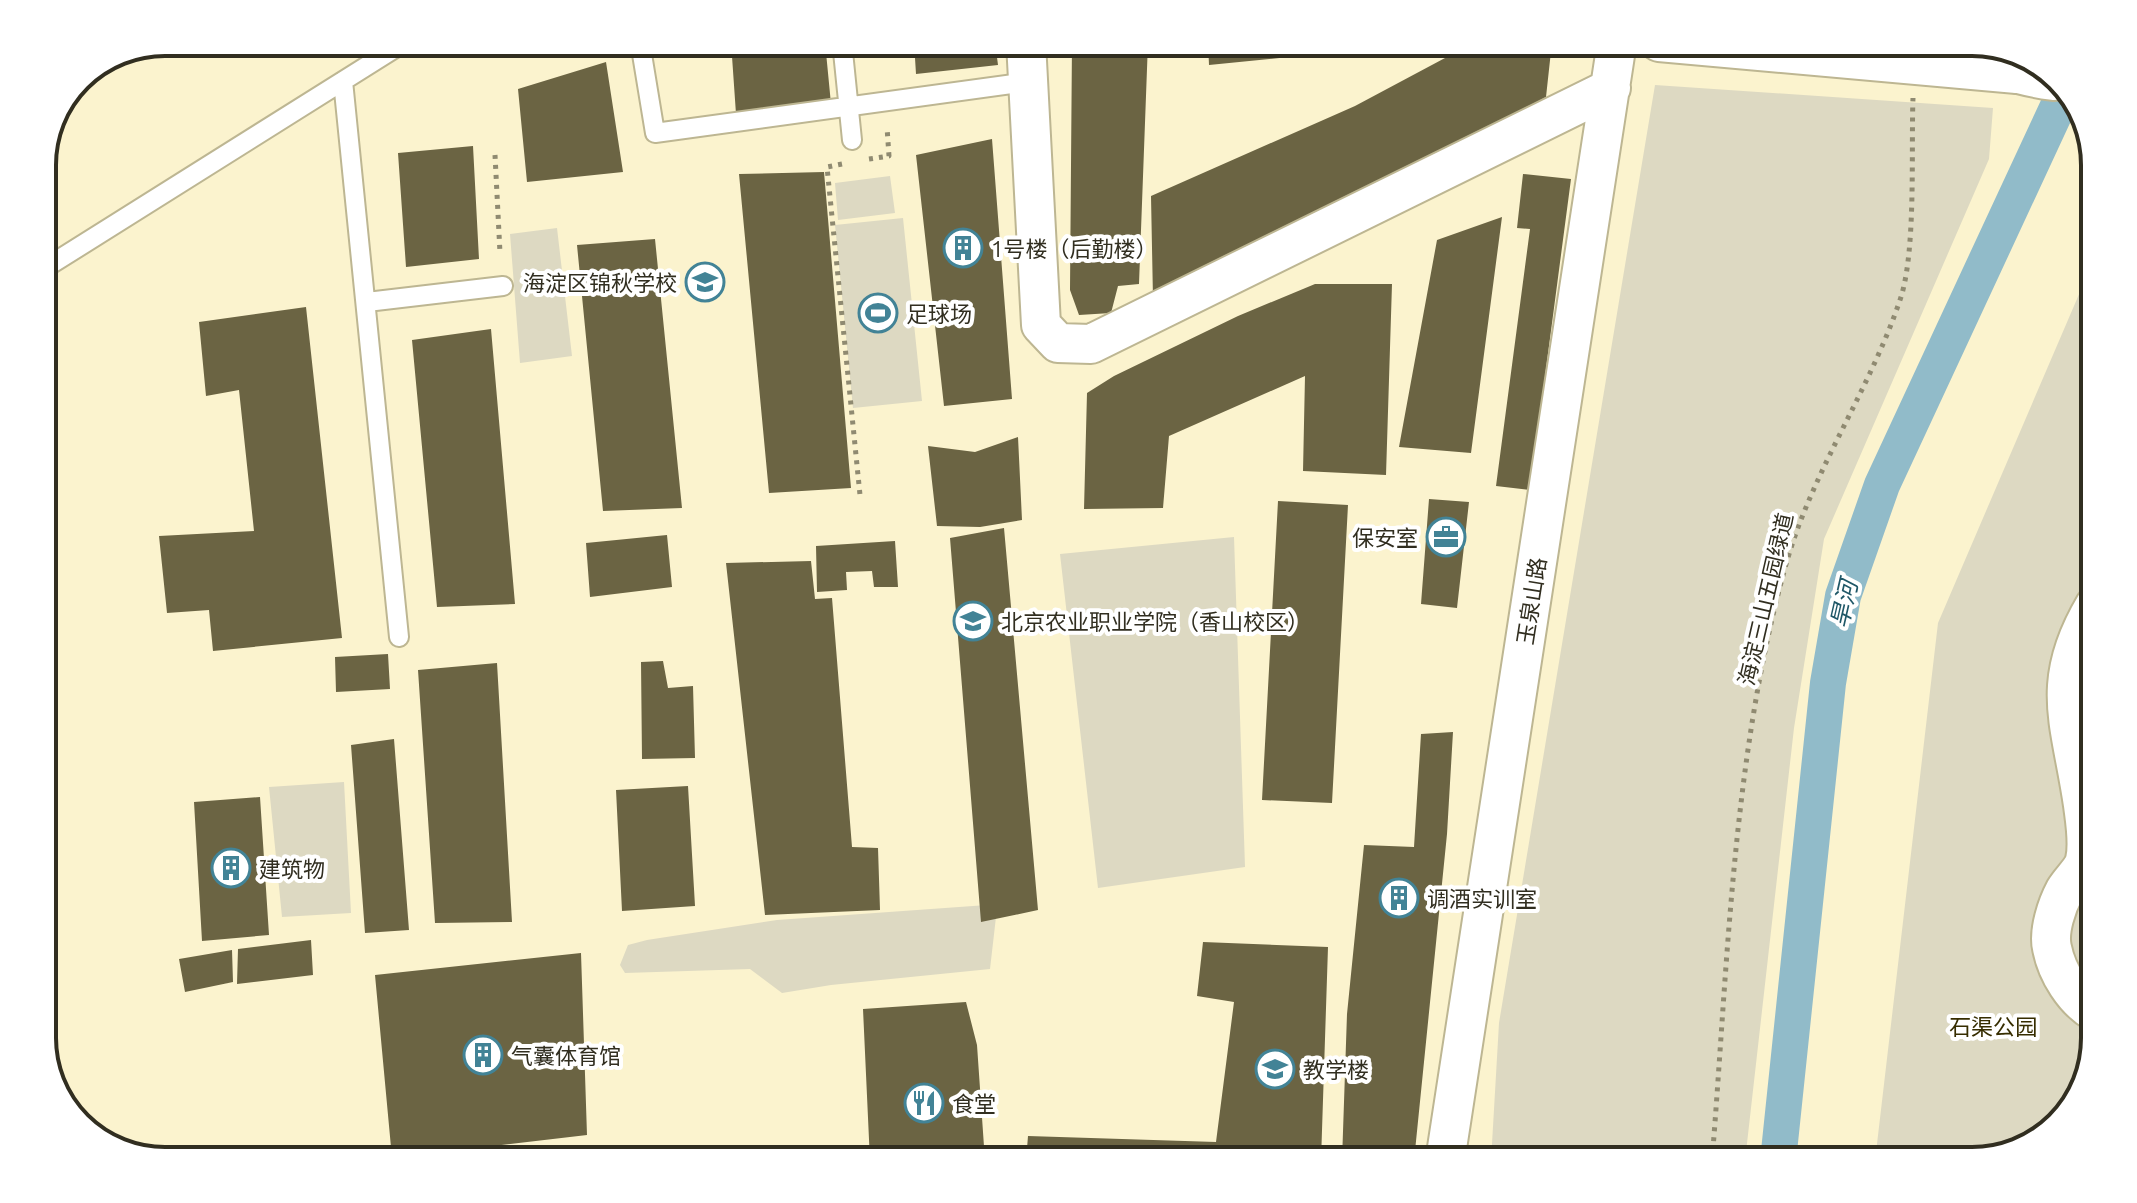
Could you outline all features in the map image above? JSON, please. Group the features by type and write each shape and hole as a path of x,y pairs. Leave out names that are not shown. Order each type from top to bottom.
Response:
{"street":[{"path":"1026,56 1041,325 1058,343 1091,344 1611,88"},
{"name":"玉泉山路","path":"1447,1147 1615,56"},
{"path":"1814,56 2034,76"},
{"path":"1982,57 2027,72"},
{"path":"2081,628 2066,671 2067,718 2081,796"},
{"path":"2081,867 2065,890 2055,917 2051,946 2061,976 2081,1001"}],"lane":[{"path":"56,261 383,56"},
{"path":"642,56 655,133 1027,82"},
{"path":"843,56 852,140"},
{"path":"343,81 399,637"},
{"path":"367,302 503,286"}],"path":[{"name":"海淀三山五园绿道","path":"1713,1147 1740,818 1763,669 1784,571 1801,513 1884,342 1902,293 1908,241 1914,65"},
{"path":"495,155 500,253"},
{"path":"854,161 827,167 860,495"}],"green space":[{"path":"1655,85 1993,108 1989,159 1824,539 1794,728 1747,1147 1492,1147 1499,1023"},
{"path":"890,176 895,213 838,220 835,183"},
{"name":"足球场","path":"903,218 922,401 853,408 835,225"},
{"path":"557,228 572,356 520,363 510,234"},
{"name":"石渠公园","path":"2081,290 2081,1038 2077,1066 2073,1080 2049,1115 2014,1139 1972,1147 1877,1147 1938,623"},
{"path":"1234,537 1245,867 1098,888 1060,554"},
{"path":"344,782 351,913 282,917 269,787"},
{"path":"987,905 996,917 990,969 782,993 750,969 625,973 620,965 628,945 647,940 777,920"}],"building":[{"path":"732,56 826,56 831,104 736,114"},
{"path":"915,56 997,56 998,65 916,74"},
{"path":"1072,56 1147,56 1139,284 1118,286 1111,313 1079,315 1070,290"},
{"path":"1209,56 1289,56 1289,57 1209,65"},
{"path":"1449,56 1550,56 1546,97 1401,176 1153,299 1151,196 1355,106"},
{"path":"606,62 623,172 527,182 518,89"},
{"name":"1号楼（后勤楼）","path":"992,139 1012,399 944,406 916,155"},
{"path":"473,146 479,259 406,267 398,153"},
{"path":"824,172 851,488 769,493 739,174"},
{"path":"1523,174 1571,179 1530,490 1496,486 1530,229 1517,228"},
{"path":"1502,217 1471,453 1399,447 1437,240"},
{"path":"655,239 682,508 603,511 577,245"},
{"path":"1315,284 1392,284 1386,475 1303,471 1305,376 1169,436 1163,508 1084,509 1087,393 1114,376 1238,316"},
{"path":"306,307 342,638 213,651 209,610 167,613 159,536 254,531 239,390 206,396 199,322"},
{"path":"491,329 515,604 437,607 412,340"},
{"path":"1018,437 1022,520 980,527 937,526 928,446 975,452"},
{"name":"保安室","path":"1429,499 1469,502 1457,608 1421,604"},
{"path":"1278,501 1348,505 1332,803 1262,800"},
{"path":"1004,528 1038,910 981,922 950,538"},
{"path":"667,535 672,587 590,597 586,543"},
{"path":"895,541 898,587 874,587 872,571 846,572 847,590 817,592 816,546"},
{"path":"811,561 815,599 832,598 852,847 878,848 880,910 765,915 726,563"},
{"path":"388,654 390,689 336,692 335,657"},
{"path":"663,661 668,688 693,686 695,758 642,759 641,662"},
{"path":"497,663 512,922 435,923 418,670"},
{"path":"1453,732 1447,834 1415,1147 1342,1147 1347,1014 1364,845 1414,847 1421,734"},
{"path":"394,739 409,930 365,933 351,745"},
{"path":"688,786 695,906 622,911 616,790"},
{"name":"建筑物","path":"260,797 269,935 202,941 194,802"},
{"path":"311,940 313,975 237,984 238,949"},
{"name":"教学楼","path":"1203,942 1328,947 1321,1147 1027,1147 1028,1136 1216,1142 1234,1002 1197,996"},
{"path":"232,950 233,982 185,992 179,959"},
{"name":"气囊体育馆","path":"581,953 587,1135 485,1147 391,1147 375,975"},
{"name":"食堂","path":"966,1002 977,1045 984,1147 869,1147 863,1009"}],"waterway":[{"name":"旱河","path":"1779,1147 1828,683 1843,596 1882,485 2060,101"}],"place":[{"name":"1号楼（后勤楼）","path":"963,248"},
{"name":"海淀区锦秋学校","path":"705,282"},
{"name":"足球场","path":"878,313"},
{"name":"保安室","path":"1446,537"},
{"name":"北京农业职业学院（香山校区）","path":"973,621"},
{"name":"建筑物","path":"231,868"},
{"name":"调酒实训室","path":"1399,898"},
{"name":"气囊体育馆","path":"483,1055"},
{"name":"教学楼","path":"1275,1069"},
{"name":"食堂","path":"924,1103"}]}
